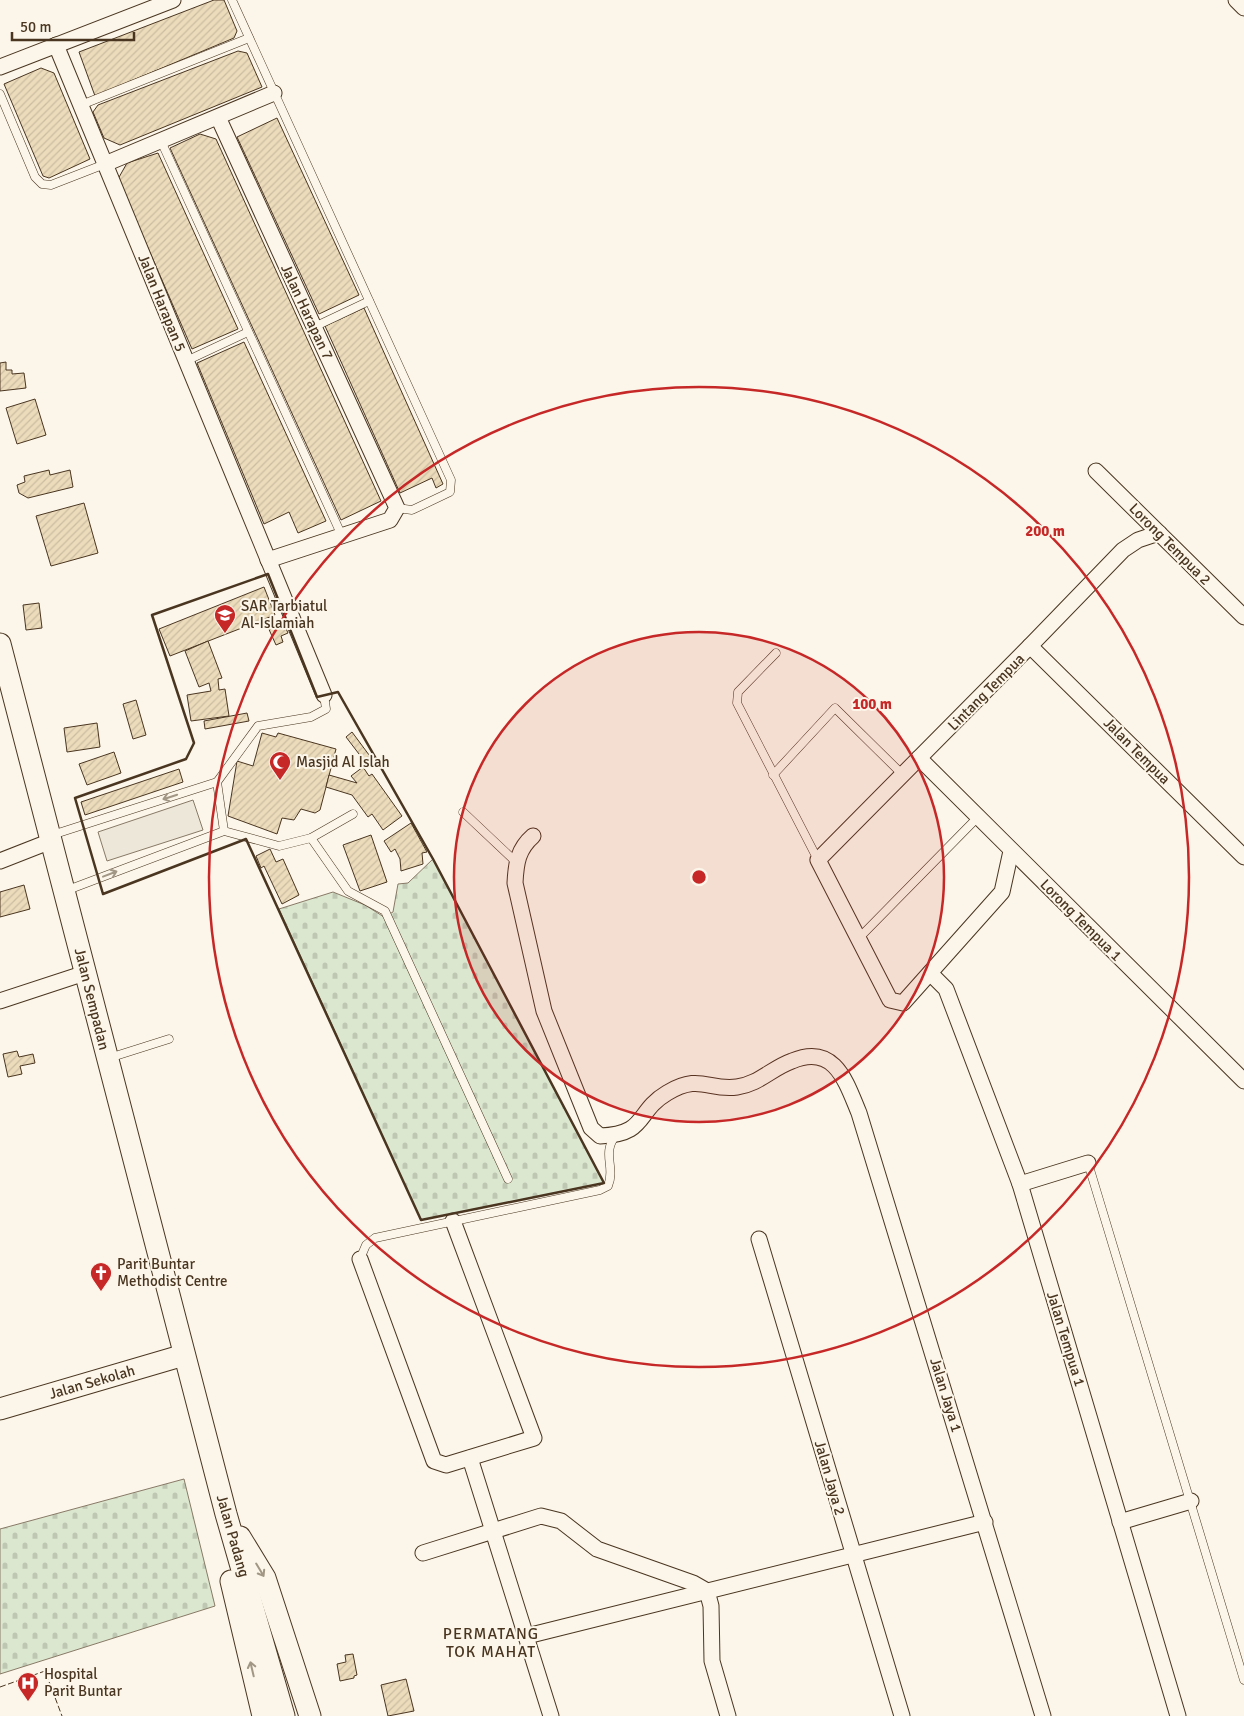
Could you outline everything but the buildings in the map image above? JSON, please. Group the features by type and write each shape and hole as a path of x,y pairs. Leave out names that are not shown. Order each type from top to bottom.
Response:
{"street":[{"path":"1236,0 1244,8"},
{"path":"0,67 168,1"},
{"name":"Jalan Harapan 5","path":"56,45 324,695"},
{"path":"105,164 274,93"},
{"name":"Jalan Harapan 7","path":"218,117 396,508"},
{"name":"Lorong Tempua 2","path":"1096,471 1244,618"},
{"path":"268,560 390,520 396,508"},
{"name":"Lintang Tempua","path":"818,860 1123,550 1138,540 1159,534"},
{"name":"Jalan Sempadan","path":"0,644 184,1355"},
{"name":"Jalan Tempua","path":"1030,646 1244,856"},
{"name":"Lorong Tempua 1","path":"919,758 1244,1081"},
{"path":"534,836 524,843 516,862 515,883 544,1011 591,1128 600,1136 616,1136"},
{"path":"0,861 50,839"},
{"path":"818,860 890,1000 903,1003 1002,892 1011,851"},
{"path":"0,1001 85,973"},
{"name":"Jalan Tempua 1","path":"930,973 946,989 1020,1184 1178,1716"},
{"name":"Jalan Jaya 1","path":"616,1136 632,1129 642,1121 652,1103 684,1084 696,1082 736,1088 757,1082 792,1060 815,1056 831,1062 844,1076 859,1113 1043,1716"},
{"path":"1020,1184 1088,1163"},
{"path":"360,1259 434,1461 446,1464 534,1438 454,1221"},
{"name":"Jalan Jaya 2","path":"759,1239 902,1716"},
{"name":"Jalan Sekolah","path":"0,1409 184,1355"},
{"name":"Jalan Padang","path":"184,1355 226,1514 282,1710"},
{"path":"470,1458 551,1716"},
{"path":"1120,1522 1191,1500"},
{"path":"226,1514 230,1575 263,1716"},
{"path":"226,1514 265,1578 310,1716"},
{"path":"423,1552 540,1516 561,1521 597,1549 693,1583 707,1591 711,1606 712,1661 728,1716"},
{"path":"527,1636 985,1522"}],"lane":[{"path":"232,0 451,480 450,492 412,510 396,508"},
{"path":"81,105 249,38"},
{"path":"0,94 35,177 42,184 51,184 105,164"},
{"path":"161,141 342,536"},
{"path":"314,327 369,301"},
{"path":"186,361 248,332"},
{"path":"776,653 738,692 738,707 818,860"},
{"path":"50,839 216,782 258,726 311,717 326,709 324,695"},
{"path":"773,775 835,708 903,775"},
{"path":"216,782 224,831"},
{"path":"463,812 516,862"},
{"path":"64,892 224,831 279,846 311,838 352,814"},
{"path":"858,938 978,817"},
{"path":"311,838 348,891 385,911 508,1179"},
{"path":"107,1058 169,1039"},
{"path":"360,1259 366,1245 375,1238 600,1190 608,1186 611,1179 608,1151 610,1142 616,1136"},
{"path":"1088,1163 1244,1680"}],"green space":[{"path":"433,859 604,1183 421,1220 279,909 333,892 365,905 384,917 393,912 398,884 408,883"},
{"path":"184,1479 215,1606 0,1674 0,1529"}],"shaded area":[{"path":"193,800 203,830 107,861 98,832"}],"fence":[{"path":"0,1687 45,1671 62,1716"}],"wall":[{"path":"268,574 317,697 338,692 433,859 604,1183 421,1220 246,839 103,894 75,798 186,759 194,743 152,615 268,574"}],"place":[{"name":"SAR Tarbiatul Al-Islamiah","path":"225,634"},
{"name":"Masjid Al Islah","path":"280,781"},
{"name":"Parit Buntar Methodist Centre","path":"101,1292"},
{"name":"Hospital Parit Buntar","path":"28,1702"}],"district":[{"name":"PERMATANG TOK MAHAT","path":"491,1642"}]}
